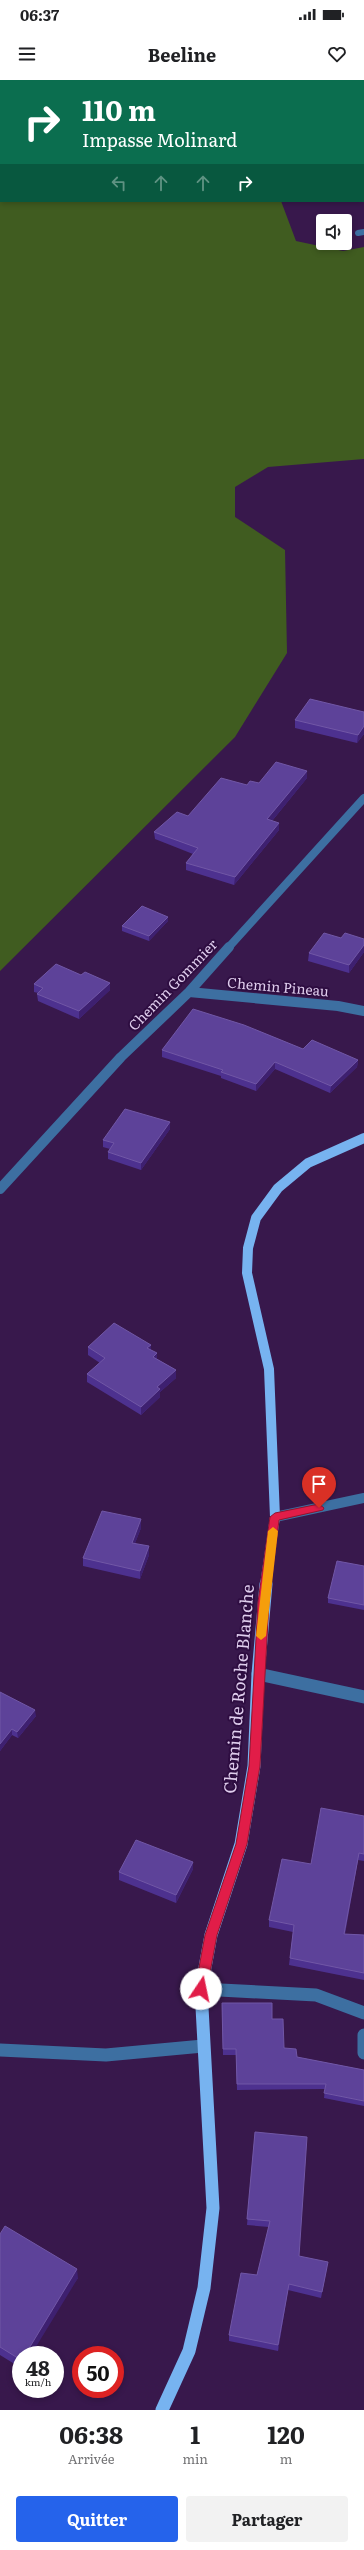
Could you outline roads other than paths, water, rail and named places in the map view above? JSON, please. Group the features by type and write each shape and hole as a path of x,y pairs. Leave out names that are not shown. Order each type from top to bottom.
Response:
{"main road":[{"name":"Chemin de Roche Blanche","path":"162,2410 189,2351 204,2288 213,2208 201,1989 211,1935 241,1844 254,1766 258,1674 265,1588 275,1517 269,1369 247,1273 248,1248 256,1218 278,1188 308,1163 364,1138"}],"street":[{"name":"Chemin Gommier","path":"0,1189 121,1057 189,992 364,798"},
{"name":"Chemin Pineau","path":"189,992 338,1006 364,1012"},
{"path":"275,1517 364,1498"},
{"path":"258,1674 364,1697"},
{"path":"201,1989 316,1995 364,2013"},
{"path":"364,2035 364,2053"},
{"path":"0,2050 106,2055 203,2046"}]}
